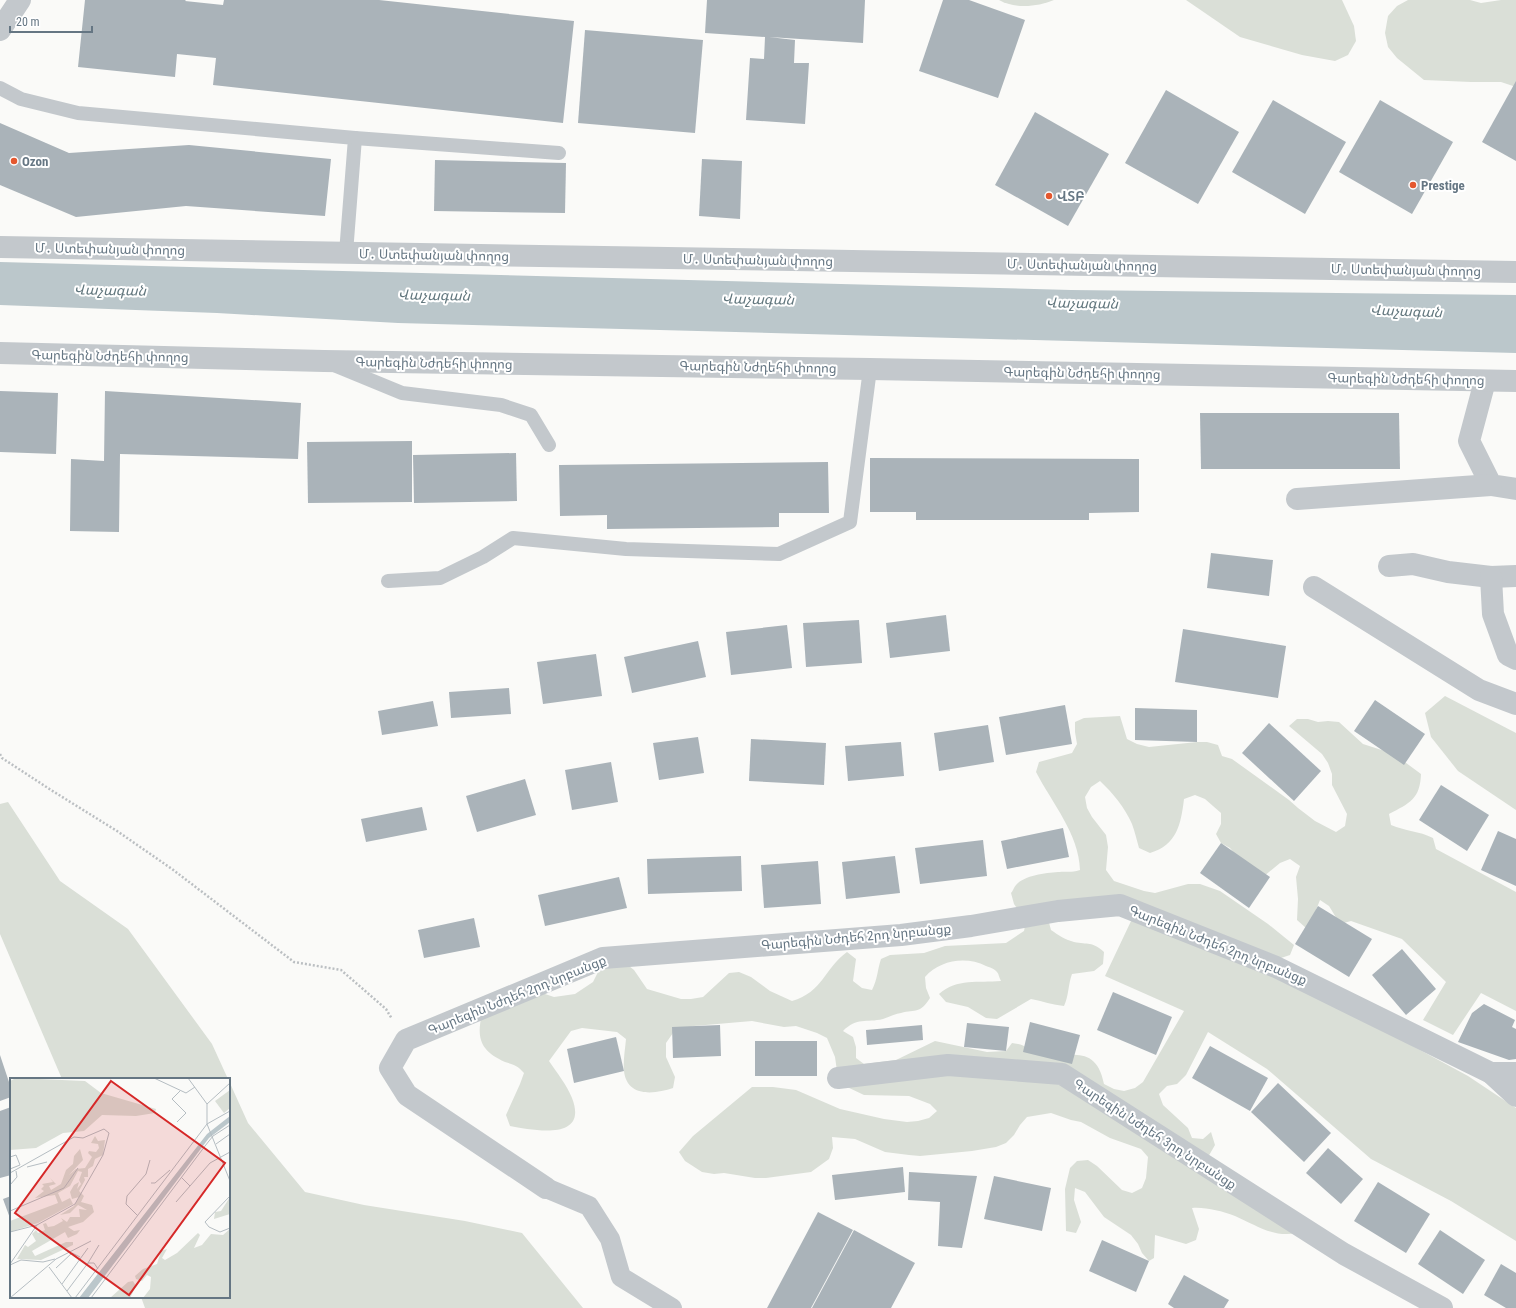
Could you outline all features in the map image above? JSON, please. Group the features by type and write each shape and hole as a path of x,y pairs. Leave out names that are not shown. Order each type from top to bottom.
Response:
{"street":[{"path":"0,30 20,0"},
{"name":"Մ․ Ստեփանյան փողոց","path":"0,247 1516,272"},
{"name":"Գարեգին Նժդեհի փողոց","path":"0,353 324,361 1516,381"},
{"path":"1485,381 1469,441 1491,485"},
{"path":"1297,499 1491,485 1516,489"},
{"path":"1389,566 1413,564 1448,572 1491,577 1516,576"},
{"path":"1491,577 1493,614 1508,655 1516,659"},
{"path":"1314,587 1479,690 1516,704"},
{"name":"Գարեգին Նժդեհ 2րդ նրբանցք","path":"406,1040 603,958 901,935 971,926 1058,911 1120,905 1276,967 1491,1073 1516,1073"},
{"path":"406,1040 390,1068 407,1096 546,1188 589,1206 610,1239 621,1277 672,1308"},
{"name":"Գարեգին Նժդեհ 3րդ նրբանցք","path":"838,1078 948,1065 1062,1074 1344,1254 1442,1308"},
{"path":"1491,1073 1516,1096"}],"lane":[{"path":"0,88 22,99 78,113 355,138 559,153"},
{"path":"346,253 355,138"},
{"path":"324,361 402,393 501,405 531,415 548,445"},
{"path":"388,581 440,578 483,557 513,538 626,549 779,554 850,522 870,369"}],"path":[{"path":"0,754 2,758 117,831 160,861 294,962 341,970 386,1009 406,1040"}],"shaded area":[{"path":"999,0 1054,0 1040,4 1019,6"},
{"path":"1186,0 1342,0 1354,26 1356,41 1348,55 1335,61 1302,55 1240,37"},
{"path":"1408,0 1470,0 1481,3 1501,0 1516,0 1516,87 1501,82 1424,80 1397,58 1388,47 1385,33 1388,16 1397,6"},
{"path":"1445,696 1516,733 1516,810 1458,771 1431,737 1425,713"},
{"path":"1120,716 1127,739 1137,744 1149,747 1207,742 1218,745 1222,756 1232,759 1289,800 1315,821 1336,832 1345,826 1347,814 1332,785 1332,774 1328,763 1322,754 1289,726 1297,719 1308,719 1318,722 1339,722 1363,744 1394,754 1421,774 1419,789 1416,795 1403,807 1389,814 1391,825 1433,838 1436,849 1516,892 1516,1011 1481,993 1453,1035 1423,1020 1446,982 1402,939 1351,921 1340,924 1329,906 1320,900 1312,920 1306,928 1297,920 1298,899 1296,877 1300,866 1290,859 1280,863 1263,877 1244,865 1230,848 1221,843 1216,834 1221,824 1221,813 1205,799 1195,795 1184,799 1179,825 1172,839 1166,845 1150,853 1139,848 1132,824 1126,812 1100,781 1091,787 1085,797 1087,808 1106,835 1108,847 1106,870 1114,881 1155,893 1188,884 1200,884 1220,891 1268,924 1294,945 1290,955 1278,959 1163,914 1048,919 1051,930 1059,935 1074,942 1096,946 1104,952 1103,964 1094,971 1072,974 1064,1006 1031,999 997,1019 986,1018 968,1007 946,1002 939,994 960,983 1001,981 997,972 970,961 954,961 946,963 931,971 925,977 926,988 930,998 920,1009 896,1014 883,1019 857,1022 843,1031 853,1037 856,1047 856,1058 864,1064 896,1060 935,1041 987,1052 1006,1051 1012,1043 1023,1045 1034,1053 1045,1055 1077,1055 1086,1057 1093,1061 1100,1070 1104,1084 1114,1089 1124,1091 1135,1088 1143,1082 1184,1011 1105,976 1132,919 1287,978 1468,1076 1516,1108 1516,1241 1451,1201 1371,1159 1267,1069 1208,1032 1186,1075 1177,1084 1167,1086 1159,1094 1163,1105 1188,1128 1192,1138 1203,1139 1211,1132 1215,1145 1204,1164 1297,1233 1280,1234 1265,1230 1224,1212 1192,1208 1199,1229 1196,1240 1186,1244 1155,1235 1154,1258 1149,1261 1142,1253 1138,1244 1131,1235 1104,1217 1085,1192 1075,1188 1074,1200 1081,1222 1076,1233 1066,1231 1065,1189 1070,1168 1077,1161 1088,1160 1097,1166 1122,1190 1132,1193 1142,1188 1146,1178 1148,1157 1141,1149 1110,1138 1081,1122 1051,1113 1027,1117 1006,1143 996,1147 972,1151 920,1156 909,1155 885,1152 855,1139 832,1137 833,1148 829,1159 811,1172 766,1178 702,1172 685,1161 679,1152 693,1136 752,1087 773,1087 796,1090 840,1109 884,1119 907,1122 929,1118 937,1111 930,1104 909,1096 864,1095 845,1086 838,1078 835,1057 827,1038 796,1026 784,1027 752,1021 694,1026 673,1033 666,1043 666,1057 675,1077 673,1088 658,1092 643,1092 630,1086 626,1080 624,1071 626,1039 617,1032 582,1028 571,1031 549,1061 565,1084 572,1098 575,1112 573,1122 566,1127 556,1130 532,1130 510,1126 506,1115 524,1073 519,1068 497,1058 486,1049 480,1037 480,1023 482,1014 542,993 554,997 575,994 593,982 603,962 624,962 634,970 647,989 681,999 703,997 729,973 739,972 751,977 770,991 792,1001 802,997 817,986 839,959 847,952 856,959 853,981 862,988 872,990 881,959 890,955 924,953 945,946 1006,943 1024,931 1026,921 1014,904 1011,893 1016,885 1025,879 1036,875 1080,870 1075,844 1070,831 1036,772 1039,762 1072,753 1077,744 1075,722 1084,718"},
{"path":"8,802 60,881 128,929 212,1044 228,1078 62,1078 0,934 0,804"},
{"path":"230,1083 248,1123 305,1192 364,1205 465,1221 522,1233 583,1308 145,1308 141,1298 230,1298"}],"water":[{"name":"Վաչագան","path":"0,262 1071,290 1516,295 1516,353 398,323 217,313 0,305"}],"building":[{"path":"85,0 186,0 185,1 223,5 224,0 379,0 574,21 563,123 213,85 216,58 177,54 175,77 78,67"},
{"path":"707,0 865,0 863,43 769,37 795,40 794,63 809,63 805,124 746,120 750,58 764,59 765,37 705,33"},
{"path":"943,0 969,0 1025,20 998,98 919,71"},
{"path":"585,30 703,40 695,133 578,123"},
{"path":"1516,81 1516,161 1482,142"},
{"path":"1166,90 1239,132 1198,204 1125,163"},
{"path":"1273,100 1346,142 1305,214 1232,172"},
{"path":"1380,100 1453,142 1412,214 1339,172"},
{"path":"1035,112 1109,154 1068,226 995,185"},
{"path":"0,123 69,153 189,145 331,159 325,216 186,206 76,217 0,185"},
{"path":"702,159 742,161 740,219 699,216"},
{"path":"435,160 566,163 565,213 434,211"},
{"path":"0,391 58,393 56,454 0,452"},
{"path":"105,391 301,403 298,459 120,454 119,532 70,531 71,459 104,461"},
{"path":"1200,413 1399,413 1400,469 1201,469"},
{"path":"412,441 412,502 308,503 307,442"},
{"path":"516,453 517,501 414,503 413,455"},
{"path":"870,458 1139,459 1139,512 1089,513 1089,520 916,520 916,512 870,512"},
{"path":"828,462 829,513 779,513 779,527 607,529 607,515 560,516 559,465"},
{"path":"1211,553 1273,560 1269,596 1207,588"},
{"path":"946,615 950,651 890,658 886,623"},
{"path":"859,620 862,663 806,667 803,623"},
{"path":"787,625 792,668 731,675 726,632"},
{"path":"1183,629 1286,646 1278,698 1175,682"},
{"path":"698,641 706,677 632,693 624,657"},
{"path":"596,654 602,696 543,704 537,662"},
{"path":"509,688 511,714 451,718 449,692"},
{"path":"1375,700 1425,734 1404,765 1354,731"},
{"path":"433,701 438,726 382,735 378,711"},
{"path":"1065,705 1072,744 1006,755 999,717"},
{"path":"1135,708 1197,710 1197,742 1135,740"},
{"path":"1269,723 1321,771 1294,801 1242,753"},
{"path":"988,725 994,762 939,771 934,733"},
{"path":"698,737 704,773 659,780 653,743"},
{"path":"751,739 826,743 824,785 749,781"},
{"path":"901,742 904,776 848,781 845,746"},
{"path":"611,762 618,802 572,810 565,770"},
{"path":"525,779 536,815 477,832 466,796"},
{"path":"1441,785 1489,815 1467,851 1419,820"},
{"path":"422,807 427,830 366,842 361,819"},
{"path":"1063,828 1069,857 1007,869 1001,841"},
{"path":"1498,831 1516,839 1516,886 1481,870"},
{"path":"983,840 987,876 920,884 915,848"},
{"path":"1221,843 1270,877 1249,908 1200,873"},
{"path":"741,856 742,891 648,894 647,859"},
{"path":"895,856 900,893 846,899 842,862"},
{"path":"818,861 821,904 764,908 761,865"},
{"path":"619,877 627,908 545,926 538,895"},
{"path":"1318,906 1372,939 1349,977 1295,944"},
{"path":"474,918 480,947 424,958 418,930"},
{"path":"1402,949 1436,989 1406,1015 1372,975"},
{"path":"1113,992 1172,1017 1156,1055 1097,1030"},
{"path":"1484,1004 1515,1020 1512,1027 1516,1029 1516,1059 1509,1060 1458,1042 1472,1013"},
{"path":"1030,1022 1080,1035 1072,1064 1023,1052"},
{"path":"967,1023 1009,1027 1006,1051 964,1047"},
{"path":"720,1025 721,1056 673,1058 672,1027"},
{"path":"922,1025 923,1040 867,1045 866,1030"},
{"path":"616,1037 624,1071 574,1083 567,1049"},
{"path":"755,1041 817,1041 817,1076 755,1076"},
{"path":"1210,1046 1268,1078 1250,1111 1192,1078"},
{"path":"0,1055 10,1085 10,1097 0,1101"},
{"path":"1278,1083 1331,1133 1304,1162 1251,1112"},
{"path":"10,1107 10,1175 0,1178 0,1111"},
{"path":"1328,1148 1363,1179 1341,1204 1306,1173"},
{"path":"903,1167 905,1192 835,1200 832,1175"},
{"path":"909,1172 977,1176 962,1248 938,1246 940,1202 908,1200"},
{"path":"994,1176 1051,1188 1042,1231 984,1219"},
{"path":"1378,1182 1430,1214 1406,1253 1354,1221"},
{"path":"10,1196 10,1218 3,1199"},
{"path":"818,1212 853,1230 811,1308 767,1308"},
{"path":"854,1230 915,1263 891,1308 812,1308"},
{"path":"1440,1230 1485,1260 1463,1294 1418,1264"},
{"path":"1102,1240 1149,1261 1136,1292 1089,1271"},
{"path":"1501,1264 1516,1273 1516,1308 1506,1308 1484,1295"},
{"path":"1184,1275 1229,1300 1224,1308 1174,1308 1168,1304"}],"place":[{"name":"Ozon","path":"14,161"},
{"name":"Prestige","path":"1413,185"},
{"name":"ՎՏԲ","path":"1049,196"}]}
